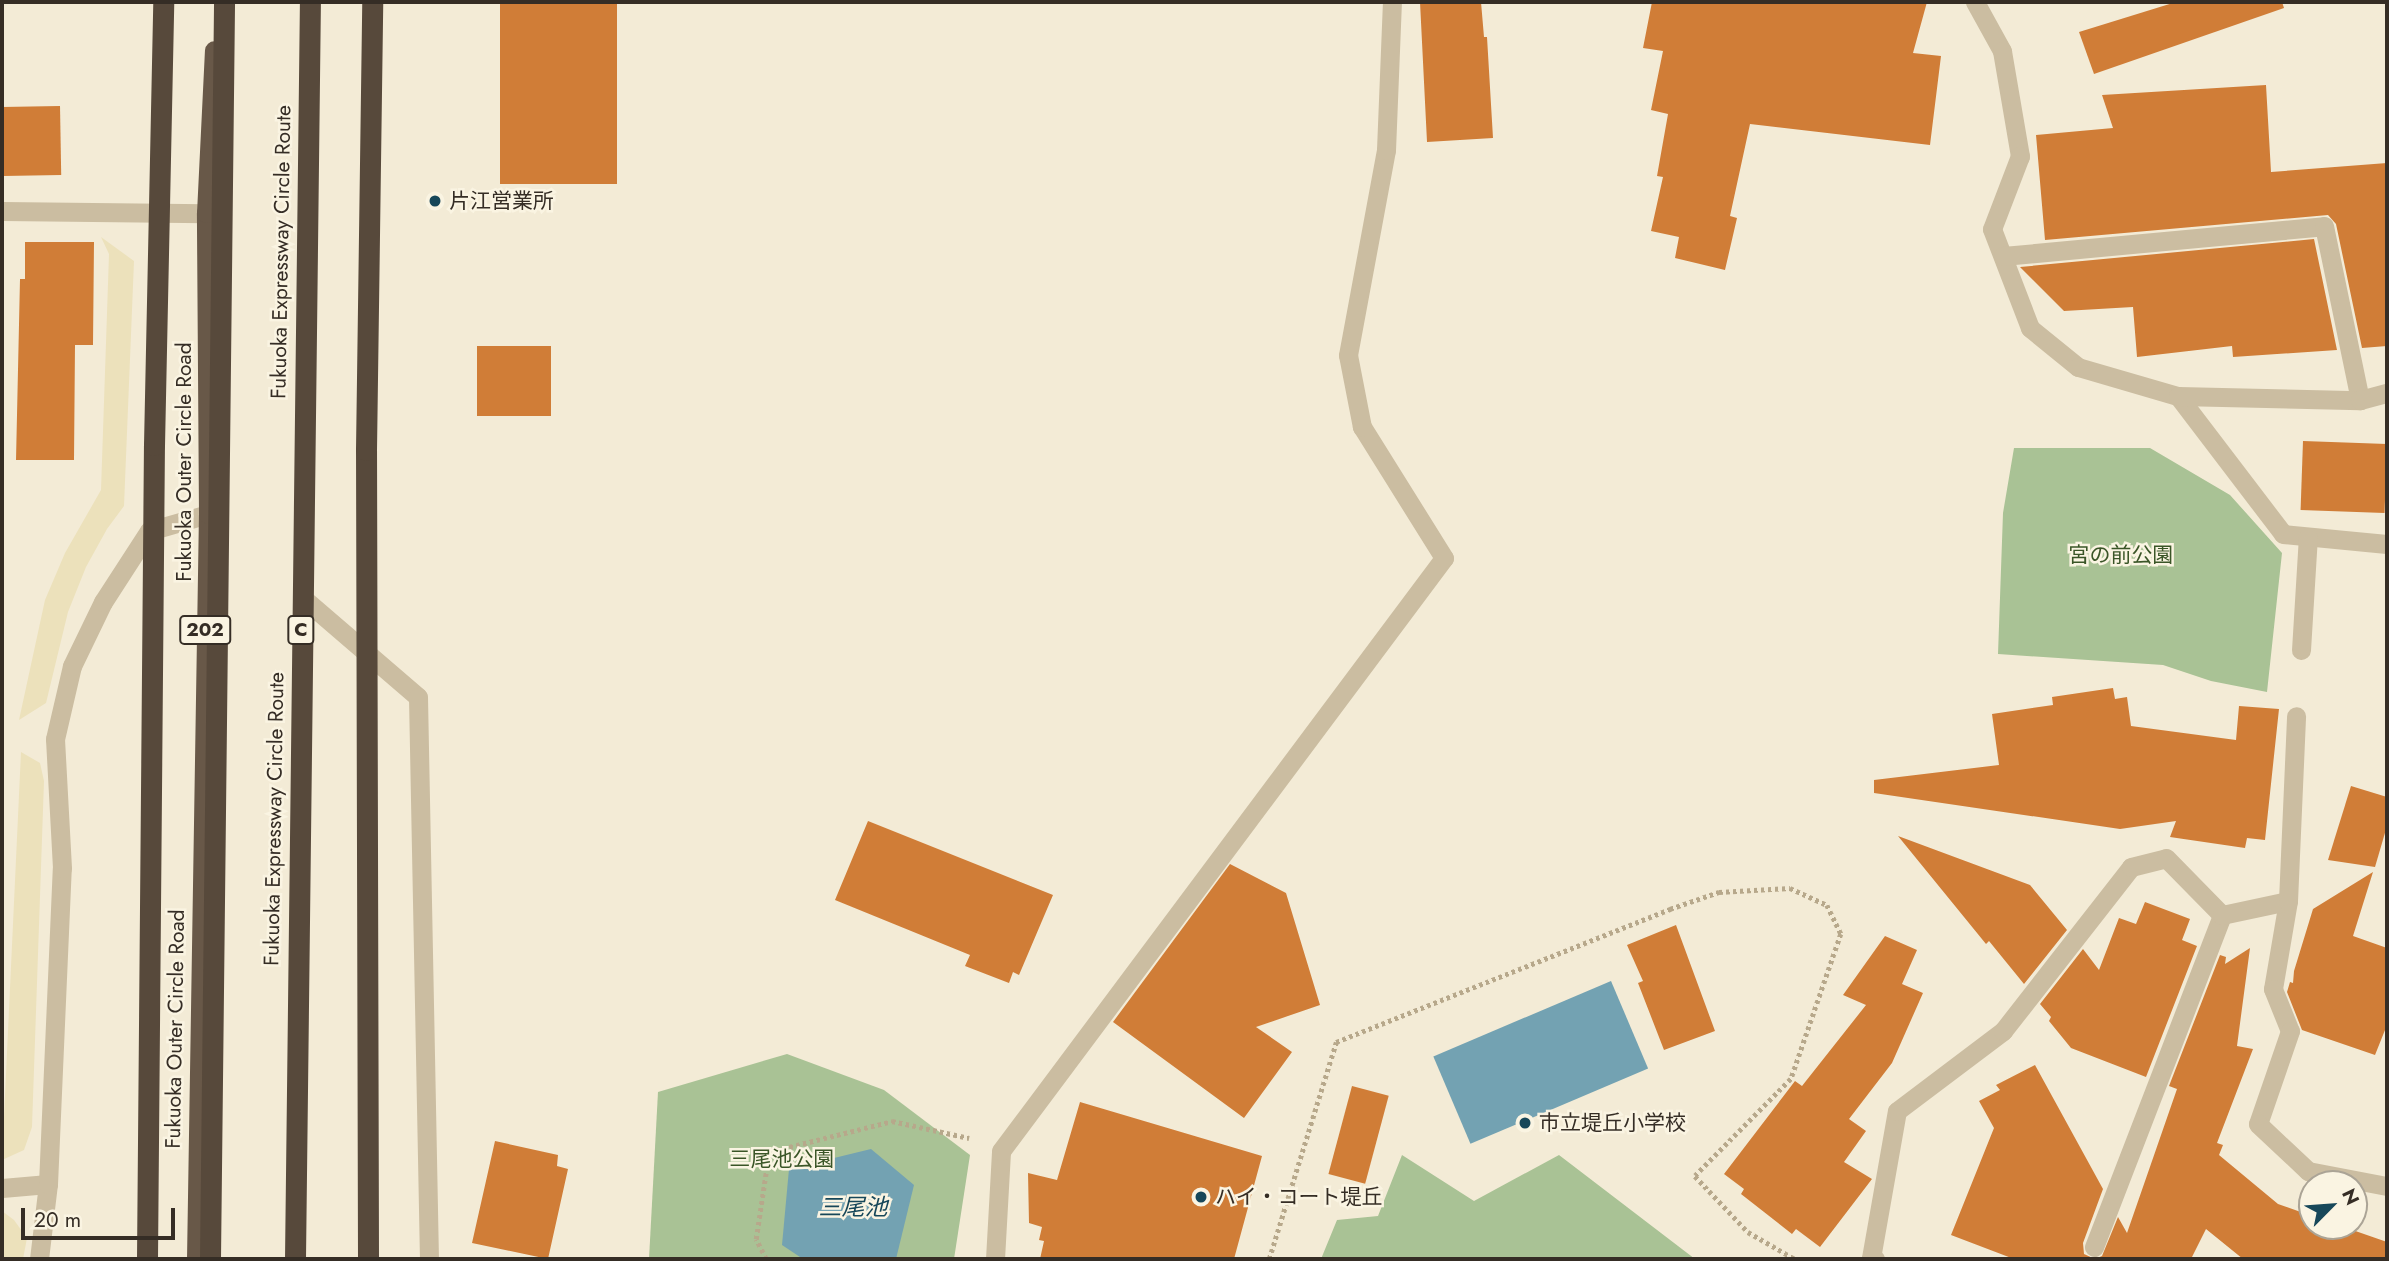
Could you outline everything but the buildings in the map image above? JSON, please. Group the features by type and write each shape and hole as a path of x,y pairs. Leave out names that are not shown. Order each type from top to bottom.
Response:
{"highway":[{"path":"147,1259 154,445 163,2"},
{"name":"Fukuoka Outer Circle Road","path":"195,1259 208,514 206,213 216,2"},
{"path":"210,1259 224,2"},
{"name":"Fukuoka Expressway Circle Route","path":"293,1259 310,2"},
{"path":"293,1259 304,599 318,2"},
{"path":"368,1259 366,450 372,2"}],"street":[{"path":"995,1259 1001,1151 1004,1146 1444,558 1362,427 1348,355 1386,150 1392,2"},
{"path":"1975,2 2002,51 2020,156 1992,229 2030,328 2078,366 2178,396 2360,400 2387,393"},
{"path":"2,211 206,213"},
{"path":"2003,256 2324,226 2360,400"},
{"path":"2178,396 2283,534 2387,544"},
{"path":"39,1259 48,1184 62,867 55,739 72,666 103,602 149,531 208,514"},
{"path":"2301,650 2308,537"},
{"path":"304,599 418,697 429,1259"},
{"path":"2297,716 2288,901 2273,989 2290,1031 2259,1124 2308,1171 2387,1186"},
{"path":"1875,1259 1871,1258 1897,1111 2003,1031 2131,867 2166,858 2222,915"},
{"path":"2222,915 2288,901"},
{"path":"2094,1247 2222,915"},
{"path":"2,1188 48,1184"}],"path":[{"path":"1269,1259 1336,1042 1682,904 1719,892 1790,888 1827,905 1841,934 1791,1079 1695,1176 1748,1232 1795,1259"},
{"path":"766,1259 755,1238 769,1152 892,1121 1004,1146"}],"green space":[{"name":"宮の前公園","path":"2014,448 2150,448 2230,495 2282,553 2267,692 2211,681 2163,665 1998,654 2003,513"},
{"name":"三尾池公園","path":"787,1054 884,1090 970,1155 954,1259 649,1259 658,1092"},
{"path":"1402,1155 1474,1201 1559,1155 1695,1259 1321,1259 1337,1220 1378,1216"}],"shaded area":[{"path":"101,237 134,261 124,506 107,529 86,567 68,612 46,703 19,720 45,600 65,553 101,490 109,254"},
{"path":"21,752 40,763 44,781 32,1127 24,1150 2,1160"},
{"path":"2,1211 14,1220 27,1238 23,1259 2,1259"}],"water":[{"path":"1611,981 1648,1068 1470,1144 1433,1056"},
{"name":"三尾池","path":"871,1149 914,1185 896,1259 803,1259 782,1245 789,1169"}],"place":[{"name":"片江営業所","path":"435,201"},
{"name":"市立堤丘小学校","path":"1525,1123"},
{"name":"ハイ・コート堤丘","path":"1201,1197"}]}
